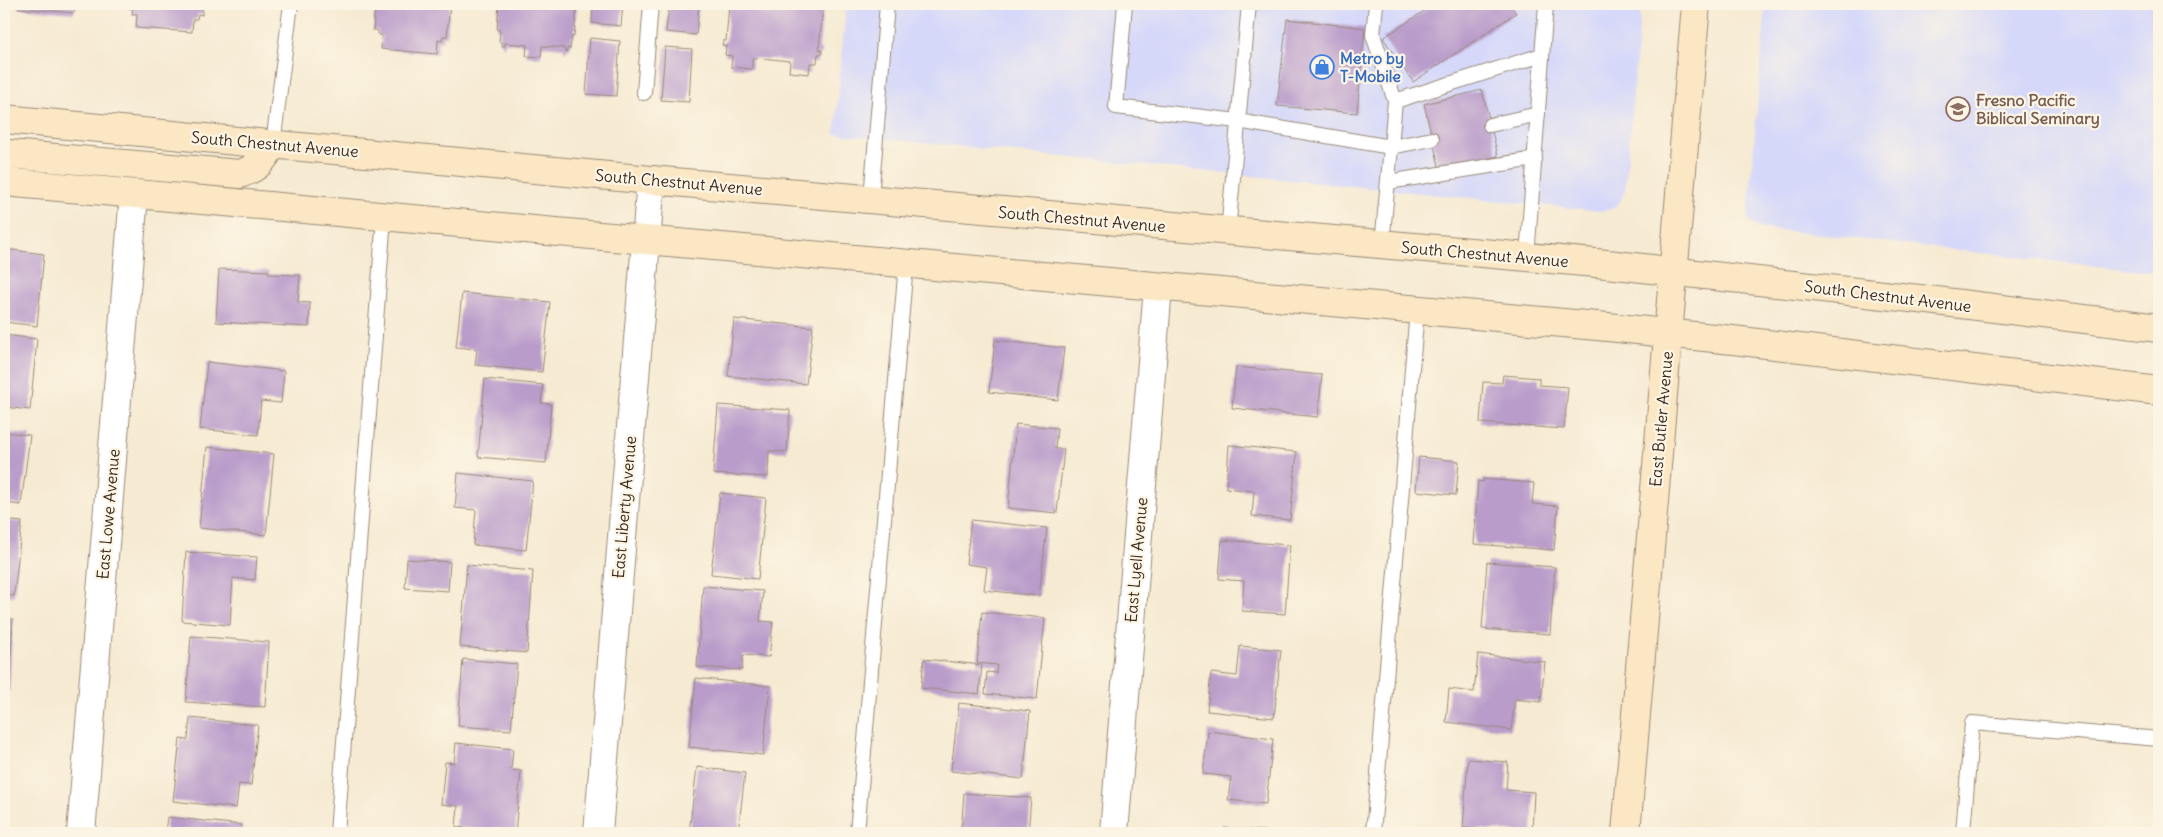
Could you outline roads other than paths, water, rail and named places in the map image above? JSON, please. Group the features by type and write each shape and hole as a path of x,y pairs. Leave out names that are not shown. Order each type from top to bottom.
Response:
{"main road":[{"name":"East Butler Avenue","path":"1626,833 1696,4"},
{"name":"South Chestnut Avenue","path":"4,119 651,180 1526,257 1674,272 2159,328"},
{"path":"4,161 9,154 240,174 254,169 264,160 274,144"},
{"path":"4,182 1668,334 2159,391"}],"street":[{"name":"East Liberty Avenue","path":"598,833 651,180"},
{"name":"East Lowe Avenue","path":"81,833 134,195"},
{"name":"East Lyell Avenue","path":"1114,833 1158,287"}],"lane":[{"path":"274,144 291,4"},
{"path":"644,93 651,4"},
{"path":"871,198 887,4"},
{"path":"1125,4 1116,107 1238,121 1391,147 1432,139"},
{"path":"1228,232 1249,4"},
{"path":"1376,4 1374,35 1395,101 1382,245"},
{"path":"1526,257 1546,4"},
{"path":"1395,101 1542,55"},
{"path":"1490,125 1538,114"},
{"path":"1388,182 1534,159"},
{"path":"337,833 384,218"},
{"path":"857,833 906,264"},
{"path":"1373,833 1417,310"},
{"path":"1963,833 1972,723 2159,739"}],"place":[{"name":"Metro by T-Mobile","path":"1322,67"},
{"name":"Fresno Pacific Biblical Seminary","path":"1958,109"}]}
